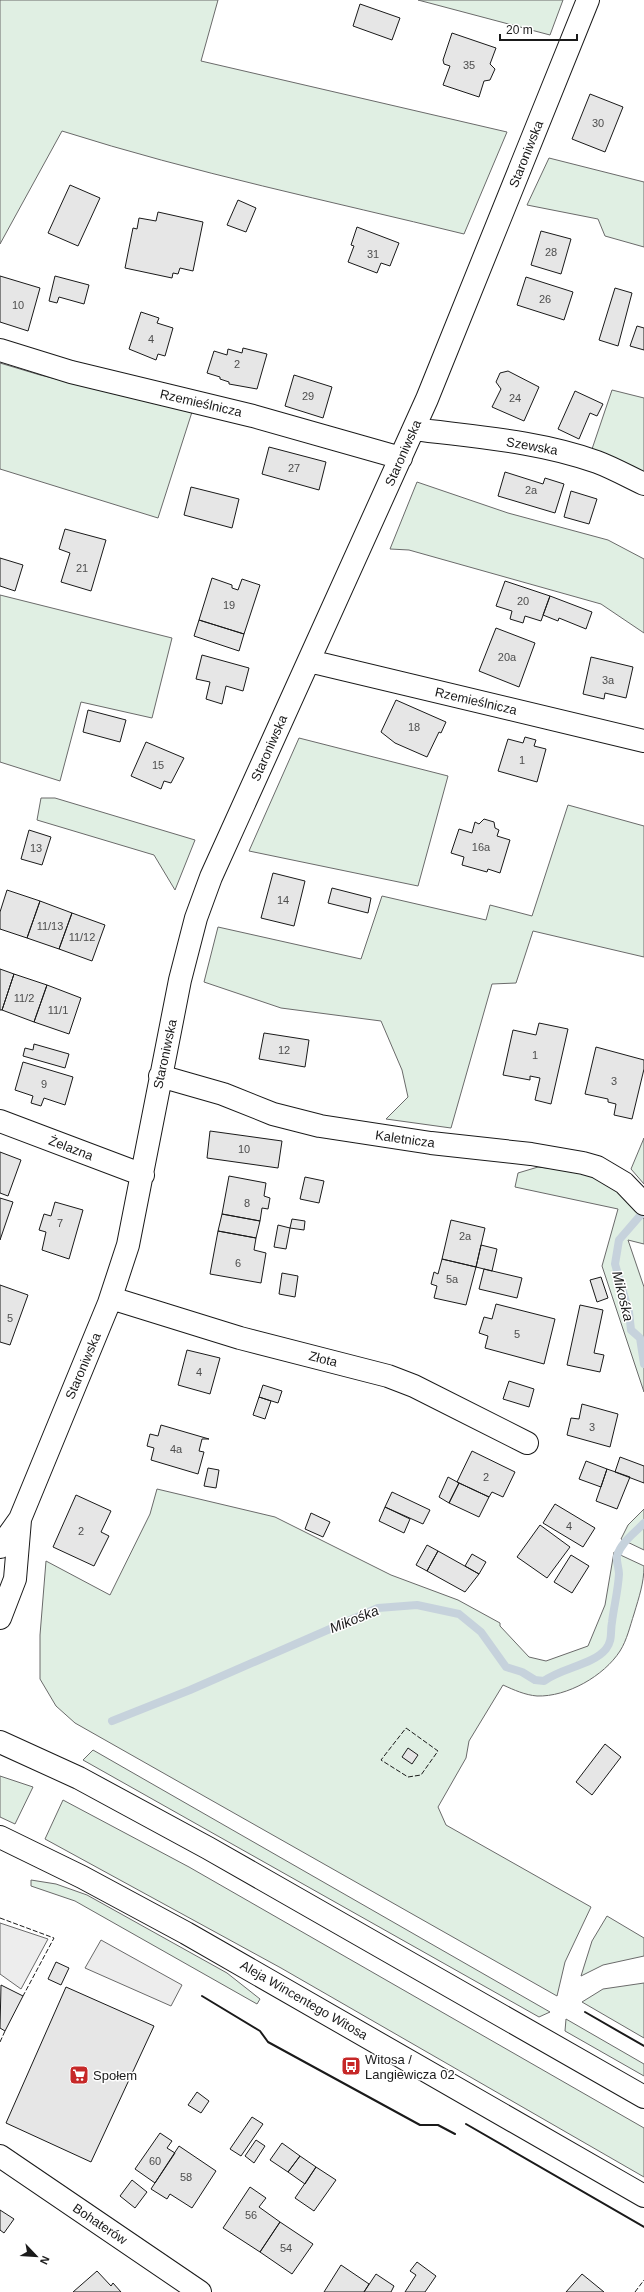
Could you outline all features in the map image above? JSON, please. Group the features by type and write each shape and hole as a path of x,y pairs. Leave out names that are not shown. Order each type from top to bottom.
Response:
{"street":[{"name":"Staroniwska","path":"0,1547 20,1519 111,1298 128,1245 143,1175 160,1076 180,980 196,918 211,877 414,429 588,0"},
{"name":"Rzemieślnicza","path":"0,350 71,372 253,416 401,458"},
{"name":"Szewska","path":"414,429 520,443 567,453 598,462 644,484"},
{"name":"Rzemieślnicza","path":"309,661 644,741"},
{"name":"Kaletnicza","path":"160,1076 223,1094 273,1114 320,1126 431,1143 538,1155 597,1167 624,1184 643,1202"},
{"name":"Żelazna","path":"0,1121 143,1175"},
{"name":"Złota","path":"111,1298 240,1338 388,1376 414,1386 527,1443"},
{"name":"Staroniwska","path":"0,1618 15,1579 20,1519"},
{"path":"0,1742 79,1778 208,1848 644,2097"},
{"name":"Aleja Wincentego Witosa","path":"0,1837 82,1877 186,1933 644,2196"},
{"name":"Bohaterów","path":"0,2156 200,2292"}],"green space":[{"path":"0,0 218,0 201,61 507,132 464,234 262,186 162,160 62,131 0,244"},
{"path":"418,0 563,0 550,35"},
{"path":"549,158 644,182 644,247 605,236 598,219 527,205"},
{"path":"0,363 40,375 192,412 158,518 0,469"},
{"path":"612,390 644,398 644,472 591,452"},
{"path":"417,482 508,513 608,540 644,559 644,633 601,604 409,550 390,549"},
{"path":"0,595 172,638 152,718 81,702 60,781 0,762"},
{"path":"299,738 448,776 418,886 249,851"},
{"path":"41,798 55,798 195,840 175,890 154,855 37,820"},
{"path":"568,805 644,826 644,957 533,931 516,983 492,984 451,1128 386,1119 408,1097 402,1070 381,1021 281,1008 204,982 218,927 361,959 382,896 486,920 490,905 532,916"},
{"path":"644,1138 644,1184 631,1169"},
{"path":"538,1167 566,1170 592,1176 627,1196 644,1219 644,1244 628,1240 644,1287 644,1392 602,1266 618,1209 515,1187 518,1173"},
{"path":"157,1489 275,1517 391,1575 458,1600 500,1623 500,1626 529,1657 546,1661 588,1646 605,1605 614,1552 644,1566 641,1590 628,1633 620,1651 613,1660 604,1669 584,1683 560,1693 537,1696 520,1692 503,1685 469,1741 466,1758 438,1807 446,1825 591,1907 565,1962 557,1996 75,1723 56,1706 40,1679 40,1635 46,1561 110,1595 150,1514"},
{"path":"644,1509 644,1550 621,1539 628,1525"},
{"path":"93,1750 550,2012 539,2017 83,1760"},
{"path":"0,1776 33,1787 15,1824 0,1817"},
{"path":"63,1800 189,1867 644,2128 644,2177 281,1968 45,1839"},
{"path":"31,1880 56,1884 87,1895 227,1973 260,1999 257,2004 75,1901 31,1886"},
{"path":"607,1916 644,1938 644,1956 603,1965 581,1976 592,1941"},
{"path":"644,1983 644,2038 582,2002 603,1989"},
{"path":"566,2019 644,2064 644,2076 565,2031"}],"shaded area":[{"path":"0,1923 48,1939 21,1989 0,1974"},
{"path":"101,1940 182,1985 171,2006 85,1968"}],"building":[{"path":"360,4 400,18 392,40 353,26"},
{"path":"452,33 496,48 490,64 495,69 490,80 484,81 479,97 443,85 450,66 444,64 443,60"},
{"path":"590,94 623,107 605,152 572,139"},
{"path":"70,185 100,198 78,246 48,233"},
{"path":"238,200 256,208 246,232 227,225"},
{"path":"158,212 203,222 193,271 180,268 178,274 173,273 172,278 125,268 133,228 137,229 139,218 156,221"},
{"path":"357,227 399,243 390,266 381,263 377,273 348,262 354,246 351,245"},
{"path":"541,231 571,239 561,274 531,265"},
{"path":"0,276 40,288 28,331 0,322"},
{"path":"55,276 89,285 84,304 59,297 57,303 49,301"},
{"path":"526,277 573,292 564,320 517,305"},
{"path":"615,288 632,293 618,346 599,340"},
{"path":"141,312 159,318 157,323 173,328 165,356 158,354 156,360 129,349"},
{"path":"637,326 644,328 644,350 630,346"},
{"path":"243,348 267,354 257,389 229,384 229,382 220,379 220,377 207,373 214,351 227,355 228,349 242,353"},
{"path":"508,371 539,387 524,421 492,407 501,389 496,382 500,373"},
{"path":"294,375 332,387 323,418 285,406"},
{"path":"575,391 603,404 597,416 590,413 579,439 558,429"},
{"path":"269,447 326,462 319,490 262,474"},
{"path":"505,472 543,484 545,478 564,484 555,513 498,496"},
{"path":"191,487 239,499 232,528 184,515"},
{"path":"571,491 597,499 589,524 564,517"},
{"path":"65,529 106,540 91,591 61,582 70,553 59,549"},
{"path":"0,558 23,565 15,591 0,586"},
{"path":"212,578 232,585 232,588 238,590 242,579 260,585 244,634 199,620"},
{"path":"505,581 550,596 541,621 525,616 523,623 510,619 512,611 496,606"},
{"path":"550,596 592,612 586,629 559,618 558,621 543,615"},
{"path":"199,620 244,634 239,651 194,636"},
{"path":"496,628 535,643 519,687 479,671"},
{"path":"202,655 249,668 243,691 226,686 222,704 206,699 210,682 196,679"},
{"path":"591,657 633,667 626,698 605,693 604,699 583,694"},
{"path":"396,700 446,722 441,733 439,732 427,757 395,743 381,732"},
{"path":"88,710 126,720 120,742 83,732"},
{"path":"525,737 536,740 534,746 546,749 537,782 498,771 508,739 523,743"},
{"path":"146,742 184,758 171,783 164,781 161,789 131,776"},
{"path":"484,819 494,822 495,828 499,830 497,836 510,840 500,873 488,869 487,872 462,865 464,857 451,853 459,829 472,833 475,822 479,824"},
{"path":"29,830 51,837 42,865 21,859"},
{"path":"273,873 305,881 294,926 261,918"},
{"path":"332,888 371,898 368,913 328,903"},
{"path":"7,890 40,901 27,938 0,929 0,912"},
{"path":"40,901 72,913 59,949 27,938"},
{"path":"72,913 105,925 92,961 59,949"},
{"path":"0,969 14,974 2,1010 0,1010"},
{"path":"14,974 47,985 34,1022 2,1010"},
{"path":"47,985 81,998 69,1034 34,1022"},
{"path":"539,1023 568,1029 551,1104 535,1100 540,1078 530,1076 530,1080 503,1075 513,1030 536,1035"},
{"path":"264,1033 309,1040 305,1067 259,1059"},
{"path":"34,1044 69,1054 65,1068 23,1056 25,1048 33,1050"},
{"path":"596,1047 644,1060 644,1069 632,1119 614,1115 616,1104 608,1102 608,1099 585,1094"},
{"path":"23,1062 73,1077 65,1105 44,1098 41,1106 31,1103 33,1096 15,1090"},
{"path":"210,1131 282,1141 278,1168 207,1158"},
{"path":"0,1152 21,1160 8,1196 0,1193"},
{"path":"229,1176 266,1183 264,1196 270,1198 268,1209 262,1208 260,1221 222,1214"},
{"path":"305,1177 324,1181 319,1203 300,1199"},
{"path":"0,1198 13,1202 0,1240"},
{"path":"55,1202 83,1210 69,1259 42,1250 46,1232 39,1230 44,1214 51,1216"},
{"path":"222,1214 260,1221 256,1238 218,1231"},
{"path":"292,1219 305,1221 304,1230 290,1228"},
{"path":"451,1220 485,1228 476,1267 442,1259"},
{"path":"278,1225 290,1228 286,1249 274,1247"},
{"path":"218,1231 256,1238 254,1250 266,1253 261,1283 210,1274"},
{"path":"481,1245 497,1249 492,1271 476,1267"},
{"path":"442,1259 476,1267 466,1305 434,1298 437,1286 431,1284 434,1272 438,1274"},
{"path":"484,1269 522,1278 517,1298 479,1289"},
{"path":"282,1273 298,1276 295,1297 279,1294"},
{"path":"601,1277 608,1298 597,1302 590,1280"},
{"path":"0,1285 28,1295 10,1345 0,1342"},
{"path":"496,1304 555,1319 544,1364 485,1348 488,1336 479,1333 484,1317 492,1319"},
{"path":"580,1305 603,1310 594,1353 604,1355 600,1372 567,1365"},
{"path":"187,1350 220,1358 210,1394 178,1385"},
{"path":"509,1381 534,1389 529,1407 503,1399"},
{"path":"263,1385 282,1391 278,1403 259,1397"},
{"path":"259,1397 271,1401 265,1419 253,1415"},
{"path":"582,1404 618,1414 610,1447 567,1435 571,1418 579,1419"},
{"path":"161,1425 209,1439 202,1439 199,1451 204,1452 198,1474 151,1460 154,1448 147,1446 150,1434 158,1436"},
{"path":"472,1451 515,1472 503,1497 492,1492 489,1497 457,1482"},
{"path":"620,1457 644,1466 644,1483 615,1472"},
{"path":"586,1461 607,1469 601,1487 579,1479"},
{"path":"208,1468 219,1470 216,1488 204,1486"},
{"path":"607,1469 630,1477 617,1509 596,1501"},
{"path":"448,1477 459,1483 449,1503 439,1497"},
{"path":"459,1483 489,1497 479,1517 449,1503"},
{"path":"392,1492 430,1510 423,1524 385,1507"},
{"path":"76,1495 111,1511 101,1532 109,1536 94,1566 53,1547"},
{"path":"555,1504 595,1528 583,1547 543,1523"},
{"path":"385,1507 410,1519 404,1533 379,1521"},
{"path":"311,1513 330,1522 323,1537 305,1529"},
{"path":"540,1525 570,1547 547,1578 517,1557"},
{"path":"427,1545 438,1551 427,1571 416,1565"},
{"path":"438,1551 479,1574 465,1592 427,1571"},
{"path":"472,1554 486,1562 479,1574 465,1566"},
{"path":"571,1555 589,1566 572,1593 554,1582"},
{"path":"605,1744 621,1757 592,1795 576,1782"},
{"path":"408,1748 418,1755 412,1764 402,1757"},
{"path":"56,1962 69,1968 61,1985 48,1979"},
{"path":"1,1985 23,1996 5,2031 0,2028"},
{"name":"Społem","path":"66,1987 154,2026 91,2162 6,2123"},
{"path":"197,2092 209,2101 201,2113 188,2105"},
{"path":"252,2117 263,2124 241,2156 230,2149"},
{"path":"160,2133 172,2141 167,2148 175,2153 155,2183 135,2169"},
{"path":"256,2140 265,2146 254,2163 245,2156"},
{"path":"282,2143 300,2156 288,2172 270,2160"},
{"path":"179,2146 216,2171 192,2208 170,2194 167,2199 151,2189"},
{"path":"300,2156 316,2167 305,2184 288,2172"},
{"path":"316,2167 336,2180 314,2211 295,2198"},
{"path":"132,2180 147,2192 135,2208 120,2196"},
{"path":"250,2187 266,2198 259,2207 280,2222 260,2252 223,2228"},
{"path":"0,2210 14,2219 4,2233 0,2230"},
{"path":"280,2222 313,2244 292,2274 260,2252"},
{"path":"417,2262 436,2276 425,2292 405,2292 416,2275 410,2271"},
{"path":"341,2265 369,2284 364,2292 324,2292"},
{"path":"97,2271 111,2286 113,2283 121,2292 73,2292"},
{"path":"376,2274 394,2286 391,2292 364,2292"},
{"path":"582,2274 604,2292 566,2292"}],"waterway":[{"name":"Mikośka","path":"644,1211 619,1240 615,1264 629,1312 631,1330 640,1338 644,1364"},
{"name":"Mikośka","path":"112,1721 190,1690 378,1608 417,1605 459,1614 481,1632 506,1667 522,1672 535,1680 544,1681 593,1659 608,1646 619,1572 617,1556 625,1542 644,1523"}],"fence":[{"path":"406,1728 438,1751 421,1775 408,1777 381,1760 406,1728"},
{"path":"0,1918 54,1938 23,1996"},
{"path":"0,2042 5,2031"},
{"path":"635,2292 644,2280"}],"wall":[{"path":"202,1996 260,2031 268,2042 420,2125 438,2125 455,2134"},
{"path":"585,2012 644,2046"},
{"path":"466,2124 644,2227"}],"place":[{"name":"Witosa / Langiewicza 02","path":"351,2066"},
{"name":"Społem","path":"79,2075"}]}
